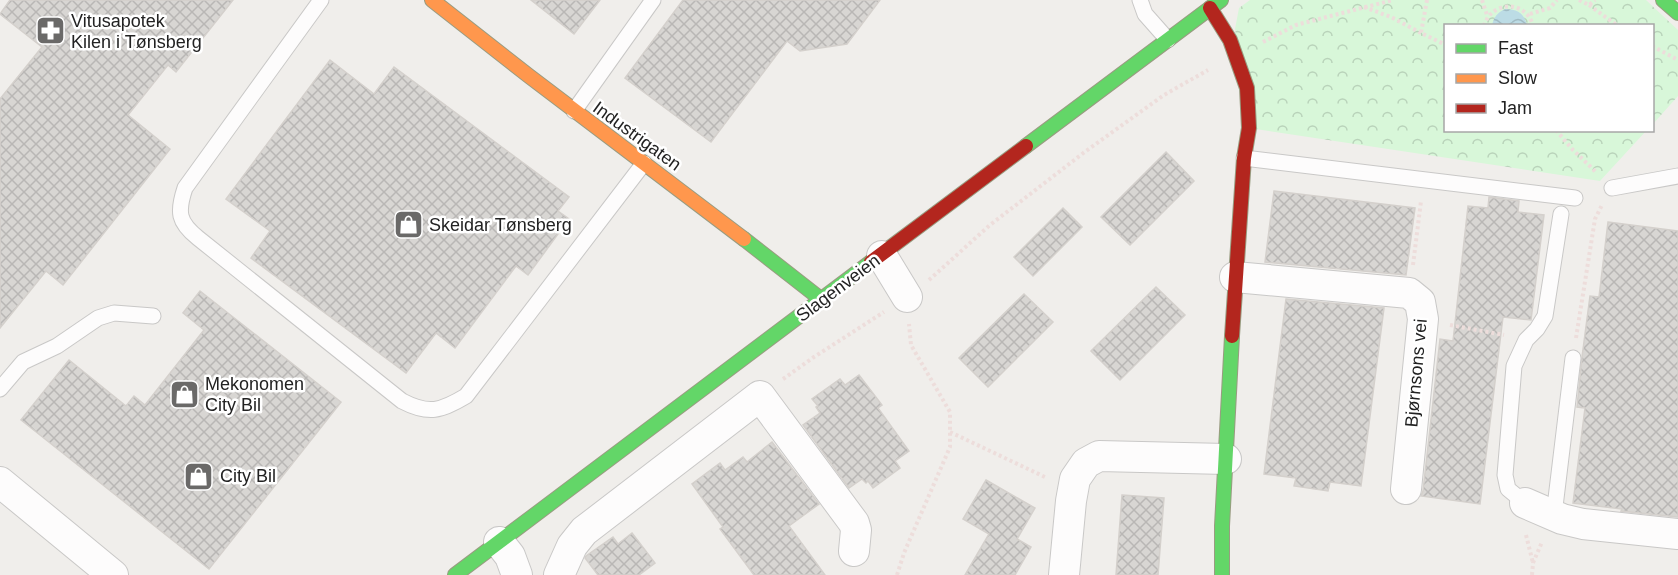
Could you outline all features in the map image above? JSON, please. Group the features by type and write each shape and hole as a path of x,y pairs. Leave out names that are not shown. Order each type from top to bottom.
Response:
{"street":[{"name":"Industrigaten","path":"433,0 528,77 758,248 822,300"},
{"path":"1663,0 1678,13"},
{"name":"Slagenveien","path":"455,575 1215,4"},
{"path":"1215,4 1247,87 1249,128 1244,158 1235,277 1222,526 1222,575"},
{"path":"882,256 907,297"},
{"name":"Bjørnsons vei","path":"1235,277 1409,293 1420,302 1423,319 1406,489"},
{"path":"560,575 572,546 585,531 760,396 854,523 856,530 854,550"},
{"path":"1064,575 1075,479 1086,463 1099,456 1226,459"},
{"path":"0,482 113,575"},
{"path":"1525,503 1584,524 1678,534"},
{"path":"499,542 510,556 517,575"}],"lane":[{"path":"321,0 185,188 180,203 180,218 187,230 408,405 430,410 447,408 466,396 644,163"},
{"path":"574,111 653,0"},
{"path":"1140,0 1145,14 1168,39"},
{"path":"1244,158 1575,198"},
{"path":"1612,188 1678,176"},
{"path":"1525,503 1508,489 1504,475 1514,366 1526,340 1545,316 1561,214"},
{"path":"0,388 23,362 57,346 98,318 114,313 153,316"},
{"path":"1554,515 1573,358"}],"path":[{"path":"760,396 814,357 926,283 990,225 1086,151 1164,95 1296,25 1393,0"},
{"path":"1421,33 1427,0"},
{"path":"1482,0 1487,15"},
{"path":"1530,14 1550,8 1557,0"},
{"path":"1579,0 1615,24"},
{"path":"1589,5 1595,0"},
{"path":"1485,24 1487,15 1494,7 1503,3 1514,3 1523,7 1530,14 1532,24"},
{"path":"1364,7 1391,17 1444,44"},
{"path":"1654,47 1678,60"},
{"path":"1558,132 1612,188 1595,219 1573,358"},
{"path":"1409,293 1424,180"},
{"path":"897,575 904,553 950,447 950,412 911,345 907,297"},
{"path":"1423,319 1526,340"},
{"path":"950,432 1073,490"}],"green space":[{"path":"1250,0 1646,0 1678,30 1678,96 1654,123 1654,24 1444,24 1444,132 1645,132 1600,181 1249,128 1235,29 1239,8"}],"water":[{"path":"1505,9 1519,12 1527,24 1492,24 1500,12"}],"building":[{"path":"10,0 233,0 176,72 168,65 128,115 170,149 63,285 46,271 0,328 0,99 42,47 0,14"},
{"path":"531,0 600,0 574,34"},
{"path":"683,0 880,0 847,44 800,51 787,41 711,142 625,78"},
{"path":"330,60 374,94 394,67 569,197 558,211 569,219 528,275 516,266 455,348 436,333 406,373 251,258 270,231 226,199"},
{"path":"1166,152 1194,181 1130,245 1101,217"},
{"path":"1274,191 1415,208 1406,275 1265,262"},
{"path":"1489,197 1519,201 1518,212 1544,215 1531,320 1503,317 1480,504 1421,496 1440,339 1453,341 1468,206 1488,208"},
{"path":"1063,208 1082,227 1033,276 1014,257"},
{"path":"1608,222 1678,231 1678,517 1573,503 1585,408 1577,407 1582,357 1590,296 1599,297"},
{"path":"1156,287 1185,315 1120,380 1091,351"},
{"path":"200,291 341,402 209,569 21,420 69,360 126,406 134,396 145,405 204,330 183,313"},
{"path":"1024,294 1053,322 988,387 959,358"},
{"path":"1286,299 1384,308 1361,486 1330,482 1328,491 1294,486 1296,478 1264,474"},
{"path":"859,375 882,405 878,408 909,451 895,461 900,468 873,488 868,481 866,483 862,479 849,488 803,425 820,413 812,399 840,379 845,385"},
{"path":"772,442 819,504 789,526 825,575 754,575 720,529 723,527 692,484 720,463 725,470 743,457 747,462"},
{"path":"986,480 1035,508 1017,539 1031,547 1015,575 965,575 989,534 963,519"},
{"path":"1122,495 1164,498 1158,575 1116,575"},
{"path":"632,533 655,563 639,575 598,575 585,558 586,556 613,537 618,544"}],"traffic: fast":[{"path":"1026,146 1221,0"},
{"path":"1663,0 1678,13"},
{"path":"744,239 822,300"},
{"path":"455,575 871,262"},
{"path":"1222,575 1222,526 1232,336"}],"traffic: slow":[{"path":"432,0 744,239"}],"traffic: jam":[{"path":"1210,8 1230,40 1247,88 1249,128 1244,158 1232,336"},
{"path":"871,262 1026,146"}],"place":[{"name":"Vitusapotek Kilen i Tønsberg","path":"50,31"},
{"name":"Skeidar Tønsberg","path":"408,225"},
{"name":"Mekonomen City Bil","path":"184,394"},
{"name":"City Bil","path":"199,476"}]}
